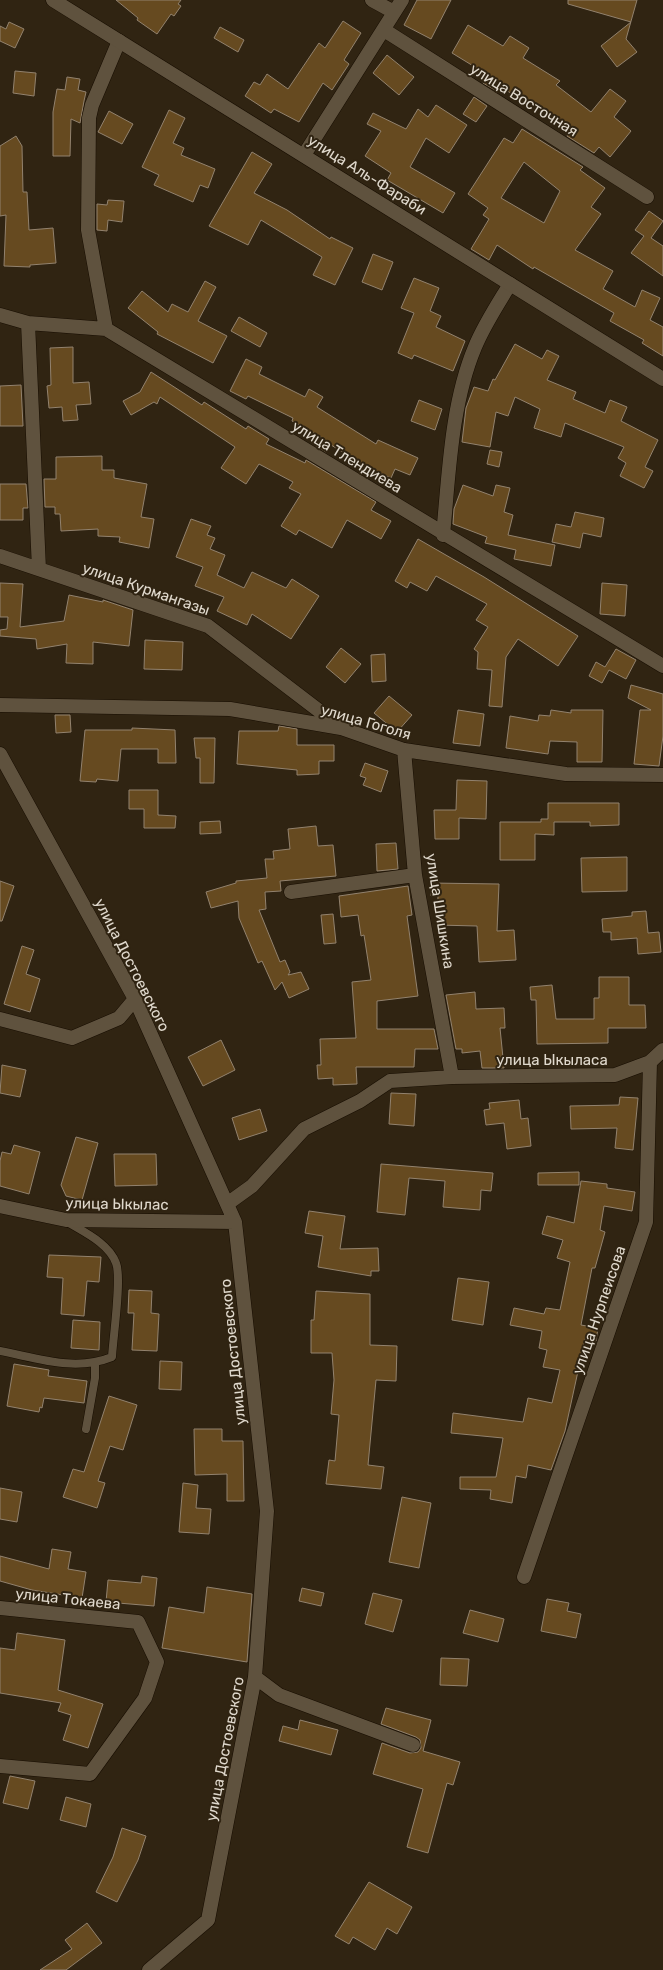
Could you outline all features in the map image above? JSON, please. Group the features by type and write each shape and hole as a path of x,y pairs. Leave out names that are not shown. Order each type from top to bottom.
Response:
{"street":[{"name":"улица Аль-Фараби","path":"53,0 663,379"},
{"path":"372,0 394,12"},
{"path":"304,155 402,0"},
{"name":"улица Восточная","path":"384,30 647,197"},
{"path":"106,329 88,230 89,118 92,105 119,41"},
{"path":"443,535 451,446 459,403 475,347 510,284"},
{"name":"улица Тлендиева","path":"0,315 28,323 106,329 443,535 663,666"},
{"path":"28,323 39,569"},
{"name":"улица Курмангазы","path":"0,556 208,626 341,728"},
{"name":"улица Гоголя","path":"0,705 230,709 341,728 404,750 566,774 663,775"},
{"name":"улица Шишкина","path":"404,750 415,875 452,1076"},
{"name":"улица Достоевского","path":"0,754 135,999 235,1222 267,1511 255,1677 208,1920 149,1970"},
{"path":"291,892 415,875"},
{"path":"0,1019 72,1038 119,1018 135,999"},
{"path":"650,1062 663,1050"},
{"name":"улица Ыкыласа","path":"227,1204 252,1186 304,1129 360,1101 390,1081 452,1076 615,1076 650,1062"},
{"name":"улица Нурпеисова","path":"524,1577 646,1222 650,1062"},
{"name":"улица Ыкылас","path":"0,1206 66,1220 235,1222"},
{"name":"улица Токаева","path":"0,1608 138,1622 157,1662 145,1698 90,1774 0,1766"},
{"path":"255,1677 279,1695 412,1745"}],"lane":[{"path":"0,1351 80,1365 95,1364 112,1357 117,1306 116,1263 100,1242 66,1220"},
{"path":"86,1428 95,1378 95,1364"}],"building":[{"path":"116,0 181,0 178,4 181,6 174,16 171,14 157,34 137,20 138,18"},
{"path":"417,0 451,0 431,39 404,25"},
{"path":"568,0 637,0 631,22 568,4"},
{"path":"343,21 361,33 344,60 349,64 332,90 323,83 299,122 274,109 271,113 245,96 254,82 260,85 267,74 288,89 319,43 325,48"},
{"path":"9,22 24,29 15,48 0,41 0,26 6,29"},
{"path":"631,22 626,39 637,52 617,67 601,46"},
{"path":"468,25 503,46 510,36 529,48 523,58 560,81 556,85 591,112 610,89 626,101 614,117 631,131 610,157 599,147 594,153 567,136 570,131 514,90 512,94 500,86 497,91 483,83 488,75 452,53"},
{"path":"220,27 244,40 238,52 214,38"},
{"path":"387,55 414,77 399,95 373,73"},
{"path":"15,71 36,73 34,96 13,93"},
{"path":"67,77 80,79 78,90 86,92 80,123 71,119 70,156 53,156 53,112 57,89 65,90"},
{"path":"474,97 487,106 476,122 463,114"},
{"path":"436,105 467,125 449,153 426,138 410,167 455,193 443,213 387,180 391,173 365,156 381,131 367,124 373,113 406,129 418,109 428,117"},
{"path":"169,110 185,118 173,143 184,148 181,155 215,169 208,188 200,185 193,202 154,185 159,175 142,167"},
{"path":"109,111 133,124 122,144 98,132"},
{"path":"522,129 583,167 580,170 605,188 591,207 601,214 575,250 613,271 603,289 635,307 642,290 660,298 650,320 663,327 663,356 642,343 644,340 610,321 614,313 534,267 533,269 497,245 489,260 471,249 489,219 483,215 488,208 468,194 504,138 513,143","holes":["524,162 560,191 544,223 501,198"]},
{"path":"16,136 22,146 23,192 27,192 29,230 53,228 56,263 30,265 30,267 4,266 6,215 0,216 0,146"},
{"path":"252,152 272,164 254,193 287,210 330,239 331,237 353,248 335,285 313,275 322,257 261,220 248,245 209,226"},
{"path":"108,200 124,201 122,222 108,220 107,231 97,230 97,204 107,205"},
{"path":"649,211 663,221 651,238 663,246 663,276 631,253 644,236 635,230"},
{"path":"373,254 393,262 382,290 362,282"},
{"path":"414,278 439,288 430,311 441,316 436,327 465,341 453,371 414,355 412,359 398,353 414,313 401,308"},
{"path":"205,281 216,287 198,321 227,336 213,363 157,334 158,332 128,308 142,291 168,312 172,304 188,312"},
{"path":"239,317 267,333 260,347 231,331"},
{"path":"515,344 542,359 547,350 559,356 547,380 576,392 573,399 605,413 610,400 627,407 621,421 658,440 645,467 653,471 644,488 620,476 626,463 618,458 624,447 565,423 561,437 534,428 540,409 515,397 508,416 496,412 490,447 462,442 466,408 474,387 488,391 493,379 495,380"},
{"path":"73,347 73,383 89,382 91,404 76,405 78,420 63,421 62,407 49,408 47,386 51,385 50,348"},
{"path":"246,359 262,367 259,374 305,397 309,389 323,397 317,407 376,444 378,440 418,458 410,475 395,469 391,478 371,469 331,445 326,452 316,446 321,437 292,421 293,418 248,396 246,399 230,391"},
{"path":"151,372 202,405 204,402 246,429 248,426 269,439 266,444 305,463 306,460 376,502 371,510 391,521 381,539 347,520 332,548 299,530 296,535 281,526 301,494 289,488 293,482 259,464 246,484 221,468 235,447 160,397 157,404 154,402 131,415 123,401 140,392"},
{"path":"21,385 23,426 0,426 0,386"},
{"path":"419,400 442,409 435,430 411,421"},
{"path":"490,450 502,452 499,467 487,464"},
{"path":"102,456 102,470 114,470 114,478 147,484 141,517 154,519 149,548 119,542 120,537 98,536 98,529 61,531 60,514 55,514 55,507 45,507 44,479 56,479 56,457"},
{"path":"0,484 26,484 28,508 23,508 23,520 0,520"},
{"path":"463,485 493,496 496,485 510,488 504,512 513,515 508,535 555,545 551,566 514,559 516,550 485,543 487,537 453,524 454,509"},
{"path":"575,512 604,518 601,537 583,533 580,548 552,542 556,524 571,527"},
{"path":"191,519 211,526 207,535 215,538 210,549 225,555 217,575 244,588 252,572 286,588 292,579 319,596 291,639 252,614 247,625 217,611 224,597 195,586 203,567 176,557"},
{"path":"418,539 484,577 578,636 558,666 518,639 506,657 502,707 489,706 492,670 477,669 478,652 474,649 488,627 476,620 487,604 436,576 427,591 410,582 407,588 395,581"},
{"path":"0,583 23,584 20,627 64,621 69,595 103,602 103,600 133,610 129,646 93,642 93,664 66,663 67,644 37,649 36,639 0,636 0,630 7,629 8,617 0,617"},
{"path":"602,583 627,585 625,616 600,614"},
{"path":"145,640 183,642 182,670 144,669"},
{"path":"341,648 361,664 345,683 326,667"},
{"path":"616,649 636,660 626,679 609,670 602,683 589,676 596,662 605,667"},
{"path":"385,654 386,681 372,682 371,655"},
{"path":"631,685 663,694 663,736 659,766 634,764 640,710 651,710 628,698"},
{"path":"389,696 412,715 397,732 374,713"},
{"path":"458,710 484,714 480,746 453,743"},
{"path":"551,710 571,713 571,710 603,710 602,762 577,762 577,742 550,741 548,754 506,748 510,716 538,721 539,715 550,716"},
{"path":"55,715 70,715 71,732 56,733"},
{"path":"279,726 297,729 297,745 334,745 334,761 319,761 319,774 297,775 297,770 237,764 239,731 278,731"},
{"path":"132,728 175,730 176,763 158,763 158,749 121,749 118,781 97,779 96,782 80,781 85,730 132,730"},
{"path":"194,738 215,738 214,783 200,783 200,758 196,758"},
{"path":"365,763 388,771 381,792 363,785 366,778 360,776"},
{"path":"457,780 487,781 486,819 459,818 459,839 435,839 434,810 456,810"},
{"path":"129,790 158,790 158,815 176,816 175,828 144,828 144,809 129,809"},
{"path":"548,803 619,803 619,825 590,826 590,822 554,822 554,835 535,834 535,860 500,860 500,822 541,822 541,819 548,819"},
{"path":"220,821 221,833 200,834 200,822"},
{"path":"316,826 318,846 333,845 336,876 280,881 281,891 265,892 266,909 259,910 280,962 285,960 290,972 288,975 301,972 309,989 289,998 282,982 275,990 262,961 258,963 239,918 238,901 211,908 206,892 236,883 236,881 267,878 265,859 274,859 273,851 290,849 288,829"},
{"path":"396,843 398,869 377,871 376,844"},
{"path":"627,857 627,891 582,892 581,858"},
{"path":"0,881 14,886 2,921 0,921"},
{"path":"431,883 499,884 497,931 514,930 516,960 479,962 477,926 437,925 438,896 431,896"},
{"path":"408,886 412,915 407,916 418,996 377,1001 377,1029 434,1029 438,1049 415,1049 414,1067 356,1067 357,1084 333,1085 333,1078 318,1079 317,1065 321,1065 320,1039 356,1038 352,982 371,980 364,935 361,936 358,915 341,917 339,896"},
{"path":"646,911 648,933 659,932 661,952 638,954 637,938 611,940 611,932 603,932 602,919 632,916 632,912"},
{"path":"333,914 336,943 324,944 321,915"},
{"path":"22,946 34,950 26,974 40,979 30,1012 4,1004"},
{"path":"599,977 629,977 629,1005 645,1005 646,1028 608,1028 608,1043 537,1044 536,1000 531,1000 530,987 552,985 556,1019 594,1019 594,998 599,998"},
{"path":"475,992 476,1009 504,1008 505,1028 500,1028 504,1068 482,1068 480,1051 462,1053 462,1049 456,1049 446,995"},
{"path":"221,1040 235,1070 203,1086 188,1057"},
{"path":"2,1065 26,1070 20,1097 0,1093"},
{"path":"391,1093 416,1094 414,1126 389,1124"},
{"path":"620,1097 638,1098 633,1150 615,1148 617,1128 571,1129 570,1106 619,1105"},
{"path":"519,1100 521,1119 528,1118 531,1146 507,1149 504,1123 486,1125 484,1110 490,1109 489,1103"},
{"path":"260,1109 267,1131 239,1140 232,1118"},
{"path":"76,1137 98,1143 82,1200 66,1196 61,1185"},
{"path":"14,1145 40,1152 29,1194 0,1186 2,1152 11,1154"},
{"path":"114,1154 156,1154 157,1185 115,1186"},
{"path":"381,1164 493,1173 491,1191 481,1190 480,1210 443,1207 445,1181 409,1178 405,1215 377,1212"},
{"path":"579,1172 579,1185 538,1185 538,1173"},
{"path":"581,1181 607,1184 607,1188 635,1192 632,1211 604,1206 600,1230 605,1232 595,1268 592,1268 581,1325 598,1328 596,1341 585,1339 565,1431 551,1470 528,1465 526,1478 516,1476 512,1503 490,1499 491,1490 460,1489 460,1477 496,1477 503,1438 451,1433 453,1413 523,1422 528,1398 552,1403 560,1370 543,1367 547,1350 539,1348 542,1331 510,1325 514,1308 544,1314 546,1308 560,1310 570,1262 557,1258 563,1240 542,1234 547,1216 574,1223"},
{"path":"309,1211 345,1216 340,1249 378,1248 379,1271 371,1271 371,1276 318,1267 323,1236 305,1233"},
{"path":"49,1255 101,1257 99,1282 87,1281 84,1316 61,1314 63,1278 47,1277"},
{"path":"458,1278 489,1282 483,1325 452,1320"},
{"path":"129,1290 152,1291 151,1313 159,1314 157,1351 132,1350 134,1313 128,1313"},
{"path":"316,1291 370,1294 370,1345 397,1346 396,1381 376,1380 368,1465 384,1467 381,1489 326,1484 329,1460 335,1461 339,1415 331,1414 334,1380 332,1353 311,1353 311,1320 314,1320"},
{"path":"73,1320 100,1322 99,1350 71,1348"},
{"path":"160,1361 182,1362 181,1390 159,1389"},
{"path":"14,1364 49,1370 48,1376 87,1381 84,1403 44,1398 39,1412 7,1406"},
{"path":"109,1396 137,1405 123,1450 110,1446 98,1481 105,1483 97,1508 63,1497 73,1469 84,1472"},
{"path":"194,1429 222,1429 222,1441 243,1441 244,1501 227,1501 227,1474 195,1475"},
{"path":"183,1483 198,1485 196,1508 211,1509 209,1534 179,1532"},
{"path":"0,1488 22,1492 17,1522 0,1519"},
{"path":"402,1497 431,1503 419,1568 389,1562"},
{"path":"52,1549 71,1552 68,1569 86,1572 82,1598 32,1590 0,1581 0,1556 49,1569"},
{"path":"142,1576 157,1578 154,1606 106,1602 108,1580 141,1583"},
{"path":"207,1587 252,1594 247,1662 162,1648 169,1607 204,1613"},
{"path":"302,1588 324,1593 321,1606 299,1601"},
{"path":"373,1593 402,1600 393,1632 365,1624"},
{"path":"547,1599 569,1603 567,1611 581,1614 576,1638 541,1631"},
{"path":"470,1610 504,1619 498,1642 463,1633"},
{"path":"17,1633 65,1640 58,1690 103,1704 88,1748 63,1740 71,1715 58,1711 61,1703 0,1693 0,1648 15,1650"},
{"path":"441,1658 469,1659 467,1686 440,1685"},
{"path":"386,1708 431,1720 423,1751 460,1762 453,1785 447,1783 428,1853 407,1847 423,1789 373,1774 382,1743 410,1753 418,1752 421,1748 420,1740 416,1737 381,1724"},
{"path":"300,1720 338,1730 331,1755 279,1741 283,1726 298,1730"},
{"path":"10,1776 35,1781 28,1809 3,1803"},
{"path":"66,1797 91,1804 86,1827 60,1820"},
{"path":"122,1828 146,1836 138,1860 117,1902 96,1892 113,1857"},
{"path":"369,1882 412,1907 397,1934 387,1928 375,1950 353,1937 349,1944 335,1936"},
{"path":"87,1923 102,1943 66,1970 40,1970 72,1949 65,1940"}]}
